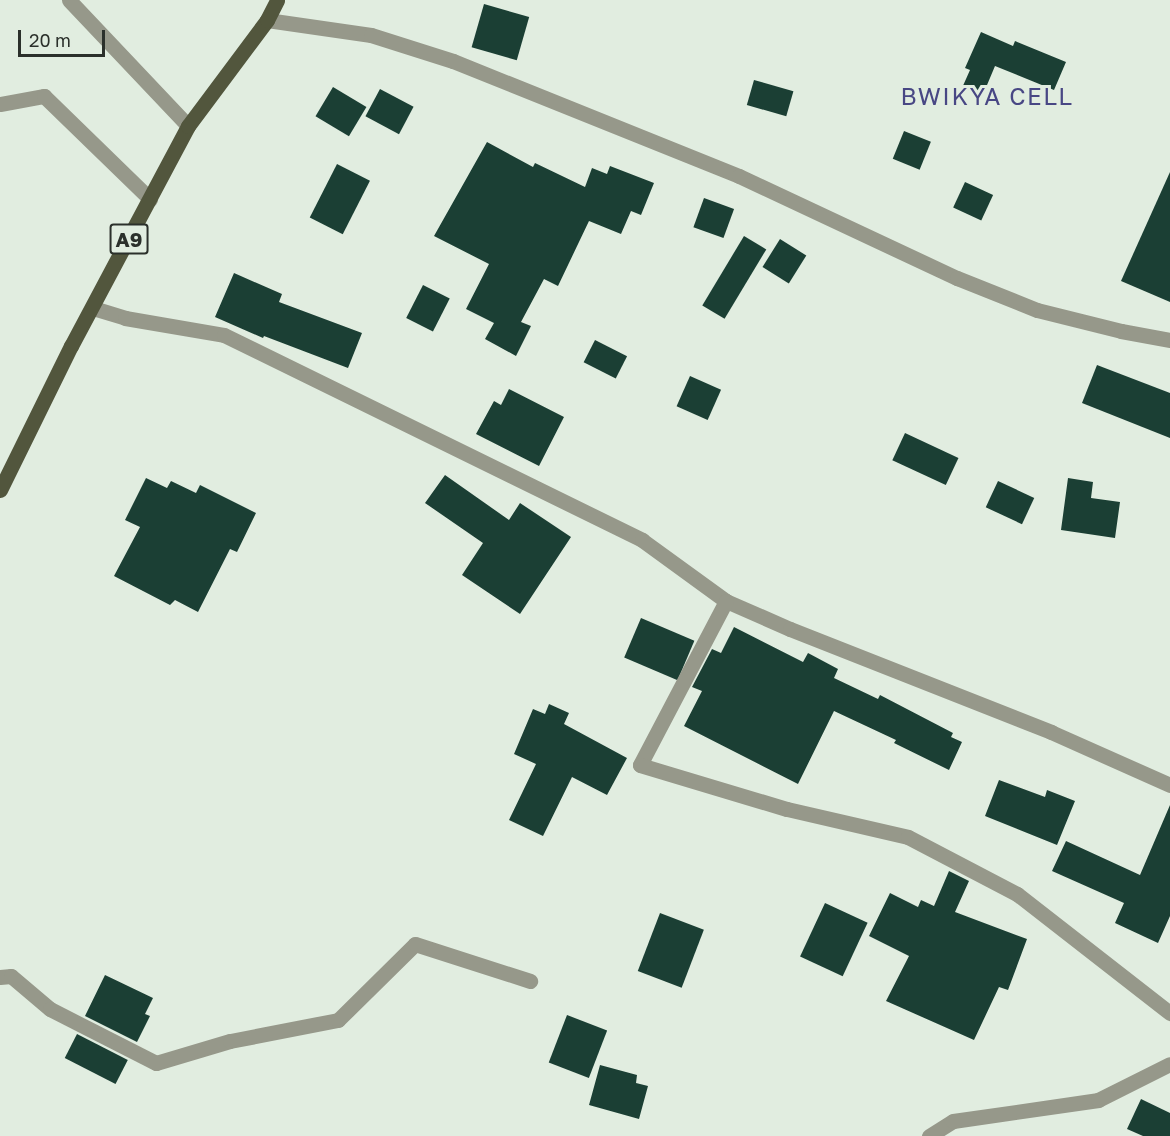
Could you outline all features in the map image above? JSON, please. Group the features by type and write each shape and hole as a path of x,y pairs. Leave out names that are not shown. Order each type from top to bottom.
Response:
{"main road":[{"name":"A9","path":"0,490 188,126 267,20 278,0"}],"street":[{"path":"69,0 188,126"},
{"path":"267,20 371,35 453,61 739,176 957,278 1027,306 1121,331 1170,340"},
{"path":"0,104 44,96 150,199"},
{"path":"93,308 125,318 224,335 642,540 726,601 790,629 1051,732 1170,785"},
{"path":"726,601 640,765 787,809 908,837 1017,894 1170,1013"},
{"path":"0,977 11,976 50,1009 156,1064 230,1041 338,1020 415,944 530,981"},
{"path":"929,1136 953,1121 1098,1100 1170,1064"}],"building":[{"path":"484,4 529,17 517,60 472,47"},
{"path":"981,32 1013,46 1015,41 1066,62 1054,90 995,66 982,97 962,88 970,70 965,68"},
{"path":"754,80 793,91 786,116 747,105"},
{"path":"333,87 366,107 349,136 315,116"},
{"path":"380,89 414,107 399,134 365,116"},
{"path":"904,131 931,142 920,170 893,159"},
{"path":"487,142 533,167 535,163 585,187 592,168 607,174 610,166 654,183 641,215 631,211 621,234 589,221 558,286 544,279 521,322 531,326 516,356 485,339 494,323 466,309 489,264 434,236"},
{"path":"337,164 370,181 343,234 310,217"},
{"path":"1170,172 1170,302 1121,281"},
{"path":"965,182 993,195 981,220 953,207"},
{"path":"704,198 734,209 723,238 693,227"},
{"path":"744,236 766,249 725,319 702,305"},
{"path":"780,239 806,255 789,283 763,267"},
{"path":"234,273 282,294 279,302 362,333 348,368 264,336 263,338 215,317"},
{"path":"423,285 450,299 433,332 406,318"},
{"path":"595,340 627,356 616,379 584,362"},
{"path":"1097,365 1170,393 1170,438 1082,403"},
{"path":"690,376 721,390 708,420 677,406"},
{"path":"509,389 564,417 539,466 476,434 494,401 501,405"},
{"path":"905,433 958,458 946,485 892,460"},
{"path":"445,475 509,520 520,503 571,537 520,614 462,575 483,543 425,503"},
{"path":"146,478 167,488 171,481 196,493 200,485 256,513 237,552 230,549 198,612 175,600 170,605 114,576 140,527 125,520"},
{"path":"1068,478 1093,482 1091,498 1120,502 1115,538 1061,530"},
{"path":"998,481 1034,498 1022,524 986,507"},
{"path":"641,618 694,641 678,680 624,658"},
{"path":"734,627 803,662 808,653 838,669 834,678 878,699 880,695 953,733 951,737 962,742 949,770 894,743 896,740 834,711 798,784 684,726 702,691 692,687 712,649 721,653"},
{"path":"549,704 569,713 564,724 627,758 607,795 572,777 543,836 509,820 536,764 514,754 533,709 545,714"},
{"path":"999,780 1045,797 1047,790 1075,801 1057,845 985,816"},
{"path":"1170,805 1170,916 1158,943 1115,923 1124,903 1052,871 1066,841 1140,875"},
{"path":"949,871 969,881 955,912 1027,939 1008,990 999,987 974,1040 886,1001 909,956 869,936 890,893 918,907 921,900 934,906"},
{"path":"825,903 868,923 843,976 800,956"},
{"path":"660,913 704,930 682,988 638,971"},
{"path":"105,975 153,998 145,1014 150,1016 137,1042 85,1016"},
{"path":"567,1015 607,1030 589,1078 549,1063"},
{"path":"77,1034 128,1060 116,1084 65,1058"},
{"path":"600,1065 637,1075 636,1083 648,1086 639,1119 589,1105"},
{"path":"1141,1099 1170,1113 1170,1136 1143,1136 1127,1129"}],"district":[{"name":"BWIKYA CELL","path":"987,96"}]}
